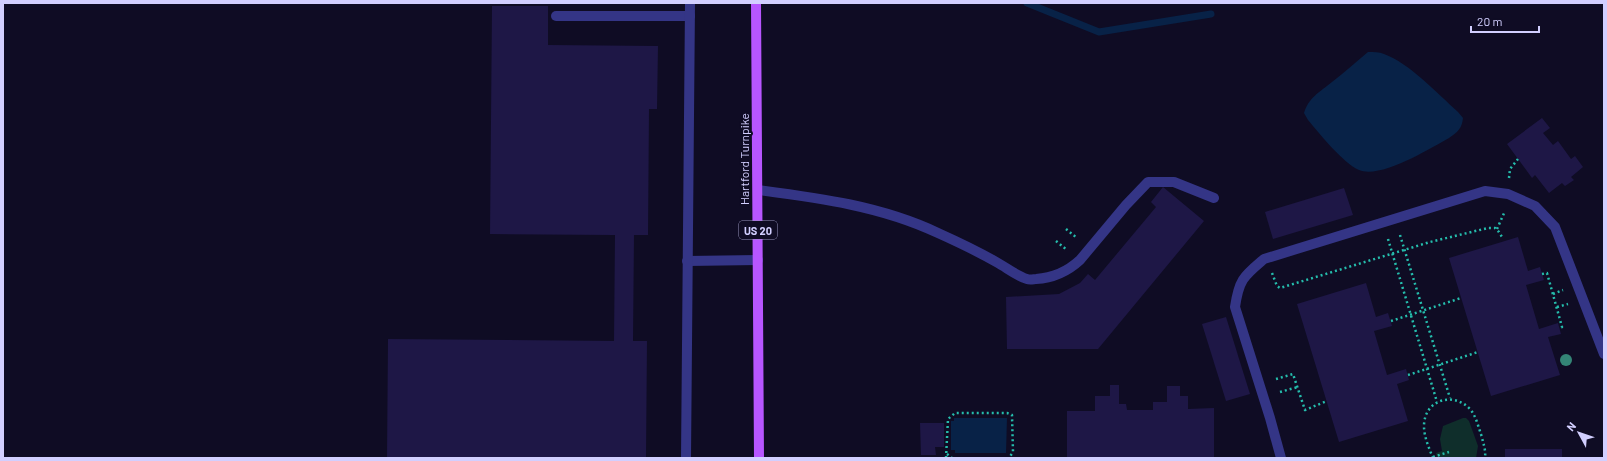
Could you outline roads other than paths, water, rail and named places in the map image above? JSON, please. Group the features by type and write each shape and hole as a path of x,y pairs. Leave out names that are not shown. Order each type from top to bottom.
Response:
{"main road":[{"name":"Hartford Turnpike","path":"756,3 758,458"}],"lane":[{"path":"686,458 690,3"},
{"path":"556,16 690,16"},
{"path":"758,190 838,202 912,221 991,259 1028,279 1054,276 1065,272 1073,266 1080,260 1126,205 1148,182 1174,182 1214,198"},
{"path":"1280,458 1270,418 1235,307 1237,290 1244,276 1264,259 1485,191 1508,194 1535,206 1555,227 1604,354"},
{"path":"687,262 758,260"}],"water":[{"path":"1368,52 1382,53 1403,64 1432,88 1463,118 1459,130 1449,138 1405,162 1392,167 1368,172 1359,170 1339,155 1308,120 1304,113 1306,107 1315,95"},
{"path":"954,418 1007,418 1006,453 955,453 955,450 951,450 951,421 954,421"}],"waterway":[{"path":"1027,3 1099,32 1211,14"}]}
